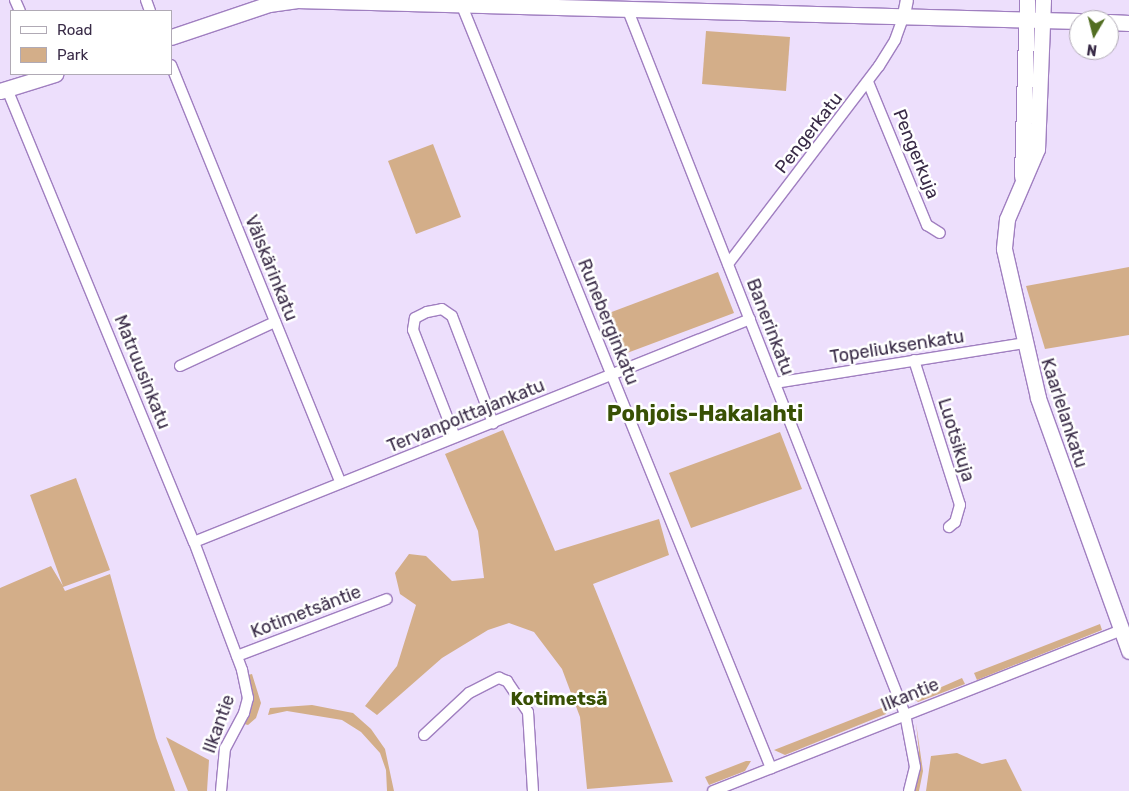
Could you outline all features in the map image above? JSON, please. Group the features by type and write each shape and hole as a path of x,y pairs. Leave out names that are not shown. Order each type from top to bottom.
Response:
{"main road":[{"path":"172,37 285,0 557,3 627,8 906,7 1026,20 1069,21"},
{"name":"Kaarlelankatu","path":"1021,180 1027,0"},
{"name":"Kaarlelankatu","path":"1043,0 1037,149 1021,180 1007,219 1004,237 1024,343 1060,464 1129,652"},
{"path":"4,90 50,75"}],"street":[{"name":"Runeberginkatu","path":"461,2 771,768"},
{"name":"Pengerkatu","path":"728,264 868,82 895,40 906,7"},
{"name":"Banerinkatu","path":"627,8 905,714 914,767 909,791"},
{"name":"Välskärinkatu","path":"172,68 341,483"},
{"name":"Pengerkuja","path":"868,82 927,225 940,233"},
{"name":"Matruusinkatu","path":"4,90 194,542 242,670"},
{"path":"455,438 413,330 415,318 427,312 442,308 452,316 493,422"},
{"name":"Tervanpolttajankatu","path":"194,542 750,319"},
{"path":"180,366 276,322"},
{"name":"Topeliuksenkatu","path":"775,383 1024,343"},
{"name":"Luotsikuja","path":"914,360 960,505 955,522 949,527"},
{"name":"Kotimetsäntie","path":"237,656 387,599"},
{"name":"Ilkantie","path":"713,791 1120,631"},
{"name":"Ilkantie","path":"220,791 225,748 244,713 248,698 242,670"},
{"path":"424,735 469,693 499,678 507,680 528,712 533,791"}],"green space":[{"path":"706,31 790,37 786,91 702,84"},
{"path":"433,144 461,217 416,234 388,161"},
{"path":"1129,267 1129,335 1045,349 1026,286"},
{"path":"718,272 734,313 619,356 601,316"},
{"path":"503,430 555,551 659,519 669,555 593,584 673,782 587,789 580,717 562,669 534,632 509,623 488,630 442,658 377,715 365,706 397,666 416,605 400,594 395,573 409,554 426,556 452,581 484,578 478,531 445,454"},
{"path":"780,432 802,489 691,528 669,473"},
{"path":"76,478 110,570 63,587 65,591 110,574 156,738 175,791 0,791 0,588 51,566 63,586 30,495"},
{"path":"1100,624 1102,630 977,680 974,673"},
{"path":"252,674 261,703 256,718 248,725 244,724 253,702 248,675"},
{"path":"962,678 965,684 918,702 914,699"},
{"path":"312,705 353,713 371,729 385,749 394,791 387,791 386,770 380,753 361,732 342,720 287,711 268,715 270,708"},
{"path":"889,705 886,714 785,755 774,750"},
{"path":"916,723 923,771 919,791 914,791 919,752"},
{"path":"166,737 209,760 207,791 188,791"},
{"path":"957,753 982,764 1006,759 1022,791 926,791 931,756"},
{"path":"746,761 751,761 745,771 709,785 705,777"}],"district":[{"name":"Pohjois-Hakalahti","path":"705,414"},
{"name":"Kotimetsä","path":"559,699"}]}
